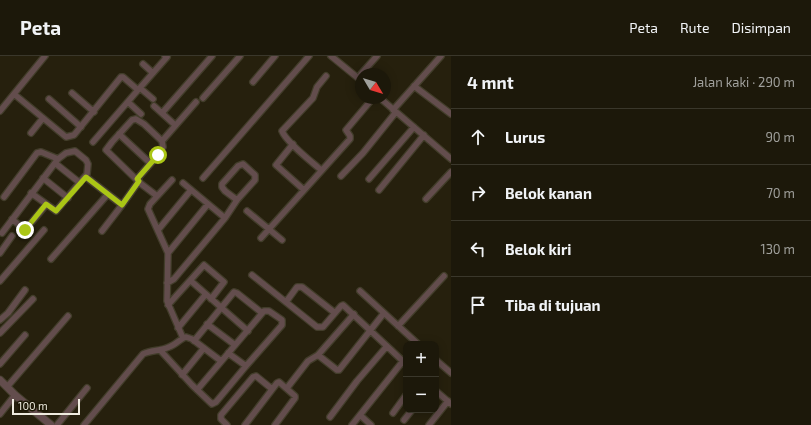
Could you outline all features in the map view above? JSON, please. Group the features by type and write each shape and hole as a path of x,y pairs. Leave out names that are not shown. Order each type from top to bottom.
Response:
{"street":[{"path":"0,111 45,56"},
{"path":"162,113 212,56"},
{"path":"203,98 240,56"},
{"path":"253,82 275,56"},
{"path":"203,178 309,56"},
{"path":"331,56 355,73"},
{"path":"367,68 377,56"},
{"path":"341,176 363,153 414,86 441,56"},
{"path":"93,142 167,57 169,57"},
{"path":"143,64 153,73"},
{"path":"321,170 293,144 283,133 283,129 313,98 318,87 326,76"},
{"path":"14,94 66,137 72,136 81,127 121,77 126,78 154,99"},
{"path":"414,86 451,114"},
{"path":"72,93 94,112"},
{"path":"50,99 81,127"},
{"path":"128,102 141,114"},
{"path":"162,141 196,102"},
{"path":"261,238 350,138 346,130 368,104"},
{"path":"386,104 451,159"},
{"path":"154,106 175,125"},
{"path":"31,133 43,118"},
{"path":"102,231 122,205 138,180 150,163 163,147 162,141 144,124 136,119 132,120 106,150 138,180 157,196"},
{"path":"369,179 414,127"},
{"path":"119,134 150,163"},
{"path":"379,190 424,135"},
{"path":"293,144 276,165 304,190"},
{"path":"2,233 31,193 56,161 66,153 75,151 86,160 88,164 86,177 56,211 31,193"},
{"path":"4,197 37,153 41,152 56,161 80,183"},
{"path":"167,283 174,279 225,218 237,200 256,177 243,164 238,166 222,184 225,191 237,200"},
{"path":"426,199 451,172"},
{"path":"86,177 122,205"},
{"path":"43,178 68,198"},
{"path":"172,180 157,196 148,209 168,253 166,295 168,305 183,338"},
{"path":"183,183 225,218"},
{"path":"158,230 191,190"},
{"path":"51,259 108,194"},
{"path":"12,219 25,230 46,204"},
{"path":"168,253 208,204"},
{"path":"247,211 282,240"},
{"path":"0,281 44,230"},
{"path":"0,253 12,236"},
{"path":"168,305 204,265 224,283 178,328"},
{"path":"252,275 320,328 323,327 342,305 354,314 403,362"},
{"path":"398,326 444,276"},
{"path":"191,281 248,331"},
{"path":"286,302 297,287 302,287 334,313"},
{"path":"0,320 8,313 25,290"},
{"path":"360,291 415,341"},
{"path":"194,341 220,307 235,292 262,313"},
{"path":"0,333 32,299"},
{"path":"160,350 182,375 197,390 212,404 283,324 282,320 269,310 262,313 197,390"},
{"path":"318,355 338,370 384,313"},
{"path":"287,388 308,361 318,355 354,314"},
{"path":"7,387 68,316"},
{"path":"207,324 235,346"},
{"path":"0,364 25,335"},
{"path":"84,425 143,354 170,347 183,338 189,338 221,361"},
{"path":"330,417 357,381 387,346"},
{"path":"182,375 204,348"},
{"path":"228,353 246,366"},
{"path":"352,425 403,364"},
{"path":"439,364 451,373"},
{"path":"227,425 221,419 221,415 253,377 256,376 272,389"},
{"path":"0,380 49,424"},
{"path":"245,425 278,382 287,388 296,398 275,425"},
{"path":"57,425 87,388"},
{"path":"429,425 450,403 439,394"},
{"path":"0,414 15,395"},
{"path":"393,412 403,399"},
{"path":"404,420 410,413"},
{"path":"360,415 371,425"}],"route":[{"path":"25,230 46,204 56,211 86,177 122,205 139,181 137,179 158,155"}]}
